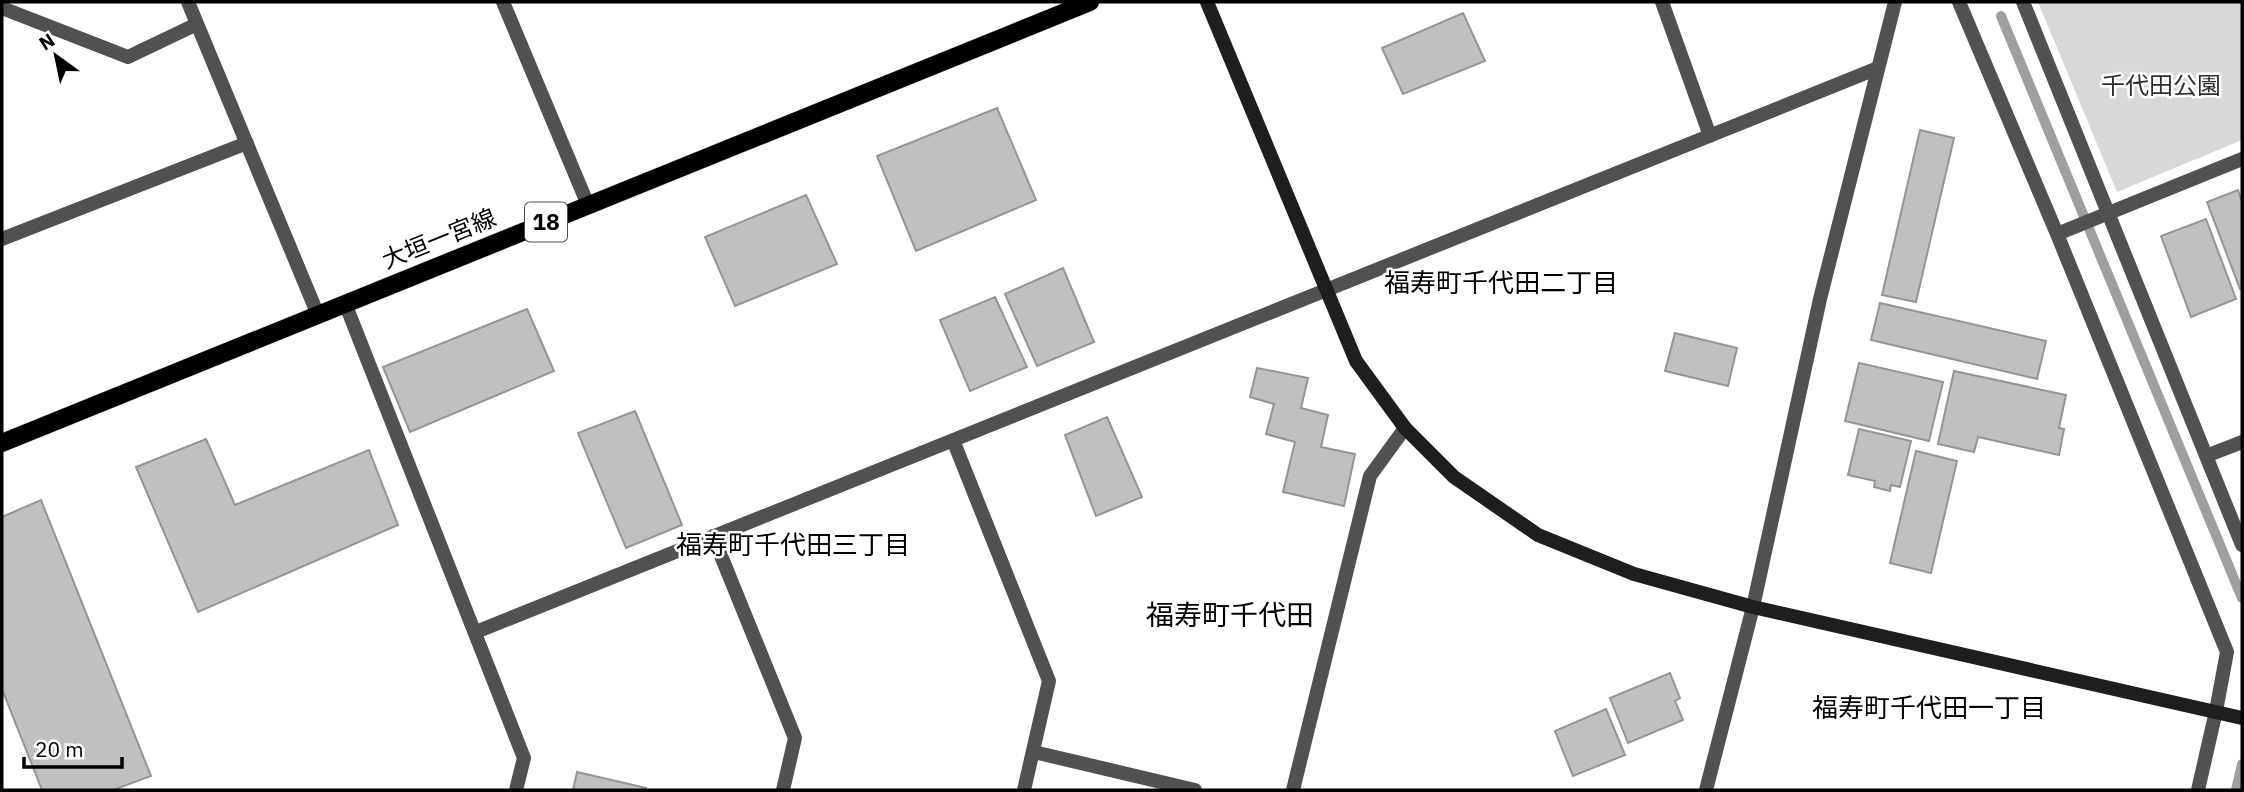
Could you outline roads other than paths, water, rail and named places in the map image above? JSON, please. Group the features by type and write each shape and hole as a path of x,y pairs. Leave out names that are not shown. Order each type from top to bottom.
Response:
{"main road":[{"name":"大垣一宮線","path":"2,443 1090,2"}],"street":[{"path":"188,2 318,315"},
{"path":"503,2 588,205"},
{"path":"1207,2 1356,361 1405,429 1454,477 1538,535 1634,574 1752,607 2242,718"},
{"path":"1662,2 1710,136"},
{"path":"1706,790 1752,607 1820,299 1895,2"},
{"path":"1959,2 2057,234 2227,652 2222,713 2198,790"},
{"path":"2023,2 2106,215 2242,545"},
{"path":"2,8 128,57 197,24"},
{"path":"476,632 1878,68"},
{"path":"2,239 247,143"},
{"path":"2057,234 2242,159"},
{"path":"345,303 524,758 516,790"},
{"path":"1293,790 1370,476 1405,429"},
{"path":"953,440 1049,681 1024,790"},
{"path":"2206,456 2242,442"},
{"path":"713,536 795,738 783,790"},
{"path":"1034,752 1195,790"}],"waterway":[{"path":"2001,16 2242,598"},
{"path":"2236,790 2242,764"}],"district":[{"name":"福寿町千代田二丁目","path":"1501,283"},
{"name":"福寿町千代田三丁目","path":"793,545"},
{"name":"福寿町千代田","path":"1230,615"},
{"name":"福寿町千代田一丁目","path":"1929,708"}],"park label":[{"name":"千代田公園","path":"2161,86"}]}
